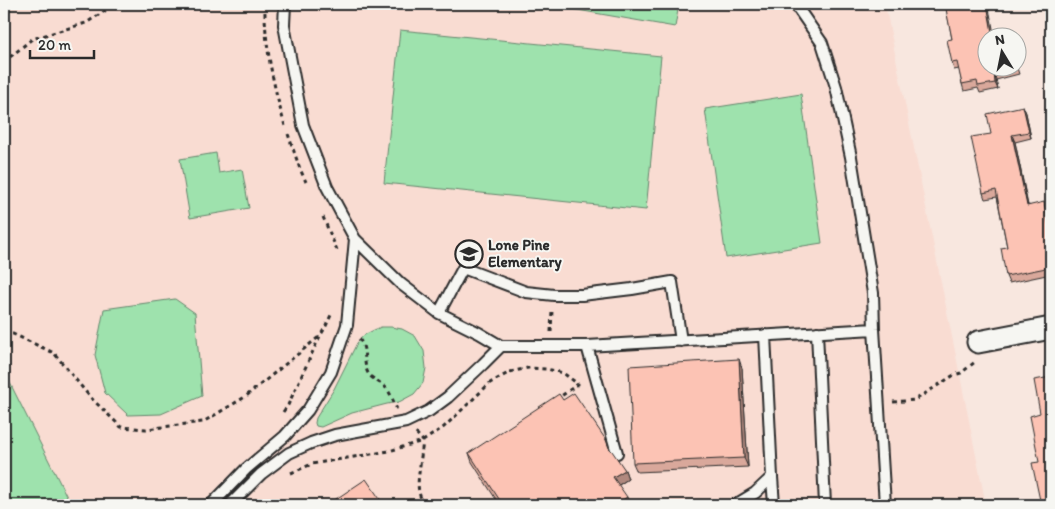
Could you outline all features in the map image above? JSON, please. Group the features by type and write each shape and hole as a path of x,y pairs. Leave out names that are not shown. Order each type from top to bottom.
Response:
{"street":[{"path":"980,342 1051,328"}],"lane":[{"path":"284,4 284,25 303,125 327,187 355,239 401,284 439,313 501,346 587,346 874,329"},
{"path":"795,4 822,43 836,87 851,157 872,284 886,505"},
{"path":"211,505 246,469 285,436 308,410 331,372 347,325 355,239"},
{"path":"439,313 463,268 526,292 554,295 582,295 672,282 681,341"},
{"path":"817,332 825,505"},
{"path":"765,335 774,505"},
{"path":"230,505 260,474 289,453 336,435 406,422 429,411 455,390 501,346"},
{"path":"587,346 616,453"},
{"path":"735,505 755,493 772,477"}],"path":[{"path":"4,62 32,39 86,23 108,9 108,4"},
{"path":"282,413 288,405 334,310"},
{"path":"4,334 13,334 54,353 90,397 121,427 146,429 203,422 245,397 320,336"},
{"path":"879,404 915,400 954,375 961,373 981,357 980,342"}],"shaded area":[{"name":"Lone Pine Elementary","path":"4,4 885,4 986,505 4,505"}],"green space":[{"path":"543,4 679,4 675,27"},
{"path":"400,30 661,56 646,210 384,183"},
{"path":"801,94 822,243 726,258 705,109"},
{"path":"216,153 219,173 242,169 249,208 190,218 180,159"},
{"path":"175,299 195,313 202,396 161,414 128,415 105,393 95,355 104,309"},
{"path":"381,327 402,329 415,336 424,351 426,368 423,383 414,394 399,402 352,413 321,427 316,426 316,418 334,389 357,343 364,335"},
{"path":"4,371 71,505 4,505"}],"building":[{"path":"945,4 987,4 991,28 978,28 978,78 994,78 995,83 978,86 977,81 962,84 957,62 952,63 947,40 952,39"},
{"path":"1023,106 1029,132 1012,135 1027,206 1044,202 1051,238 1051,267 1006,276 1001,248 1007,247 996,190 983,193 971,137 991,134 987,114"},
{"path":"739,359 744,458 633,463 629,366"},
{"path":"1051,377 1051,505 1041,505 1032,463 1039,462 1030,416 1040,413 1034,380"},
{"path":"574,393 625,470 613,477 627,497 615,505 497,505 501,502 469,453 559,394 563,400"},
{"path":"366,479 384,505 327,505"}],"place":[{"name":"Lone Pine Elementary","path":"469,254"}]}
